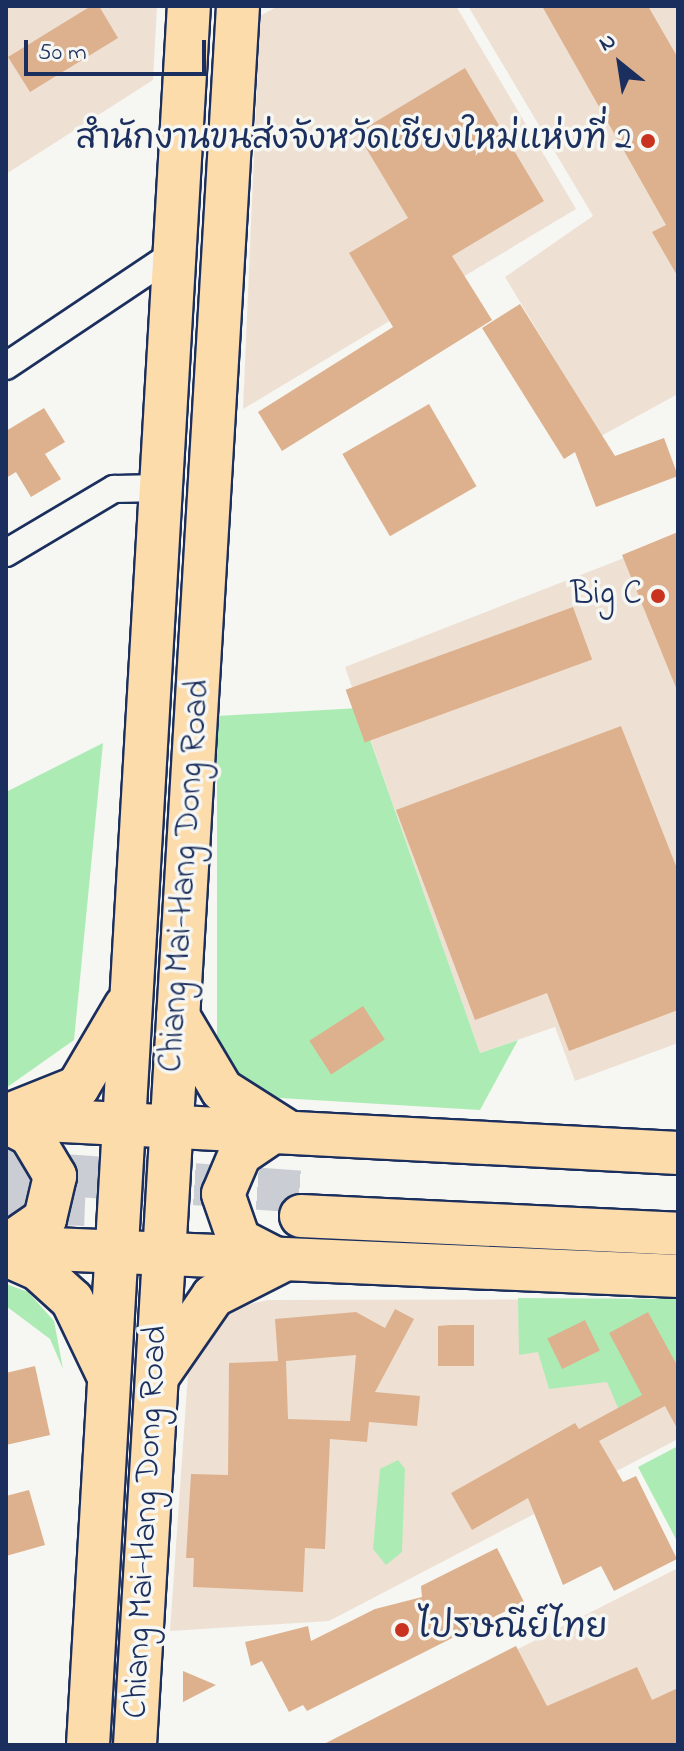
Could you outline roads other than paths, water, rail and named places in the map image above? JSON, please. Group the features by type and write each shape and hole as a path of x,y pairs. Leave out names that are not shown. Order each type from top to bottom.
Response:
{"main road":[{"name":"Chiang Mai-Hang Dong Road","path":"88,1745 189,6"},
{"name":"Chiang Mai-Hang Dong Road","path":"135,1745 161,1253 238,6"},
{"path":"6,1118 78,1087 132,995"},
{"path":"178,1015 222,1090 251,1115 281,1131"},
{"path":"6,1118 123,1129 281,1131 678,1153"},
{"path":"6,1118 30,1134 55,1176 45,1219 6,1247"},
{"path":"281,1131 232,1165 223,1209 239,1240 281,1261"},
{"path":"678,1206 303,1204 678,1234"},
{"path":"6,1247 678,1276"},
{"path":"6,1255 39,1270 72,1300 109,1377"},
{"path":"154,1381 199,1309 281,1261"}],"street":[{"path":"6,366 175,253"},
{"path":"6,553 114,489 161,488"}],"tunnel":[{"path":"6,1171 305,1192"},
{"path":"6,1202 85,1205"}],"place":[{"name":"สำนักงานขนส่งจังหวัดเชียงใหม่แห่งที่ 2","path":"648,141"},
{"name":"Big C","path":"658,596"},
{"name":"ไปรษณีย์ไทย","path":"402,1630"}]}
